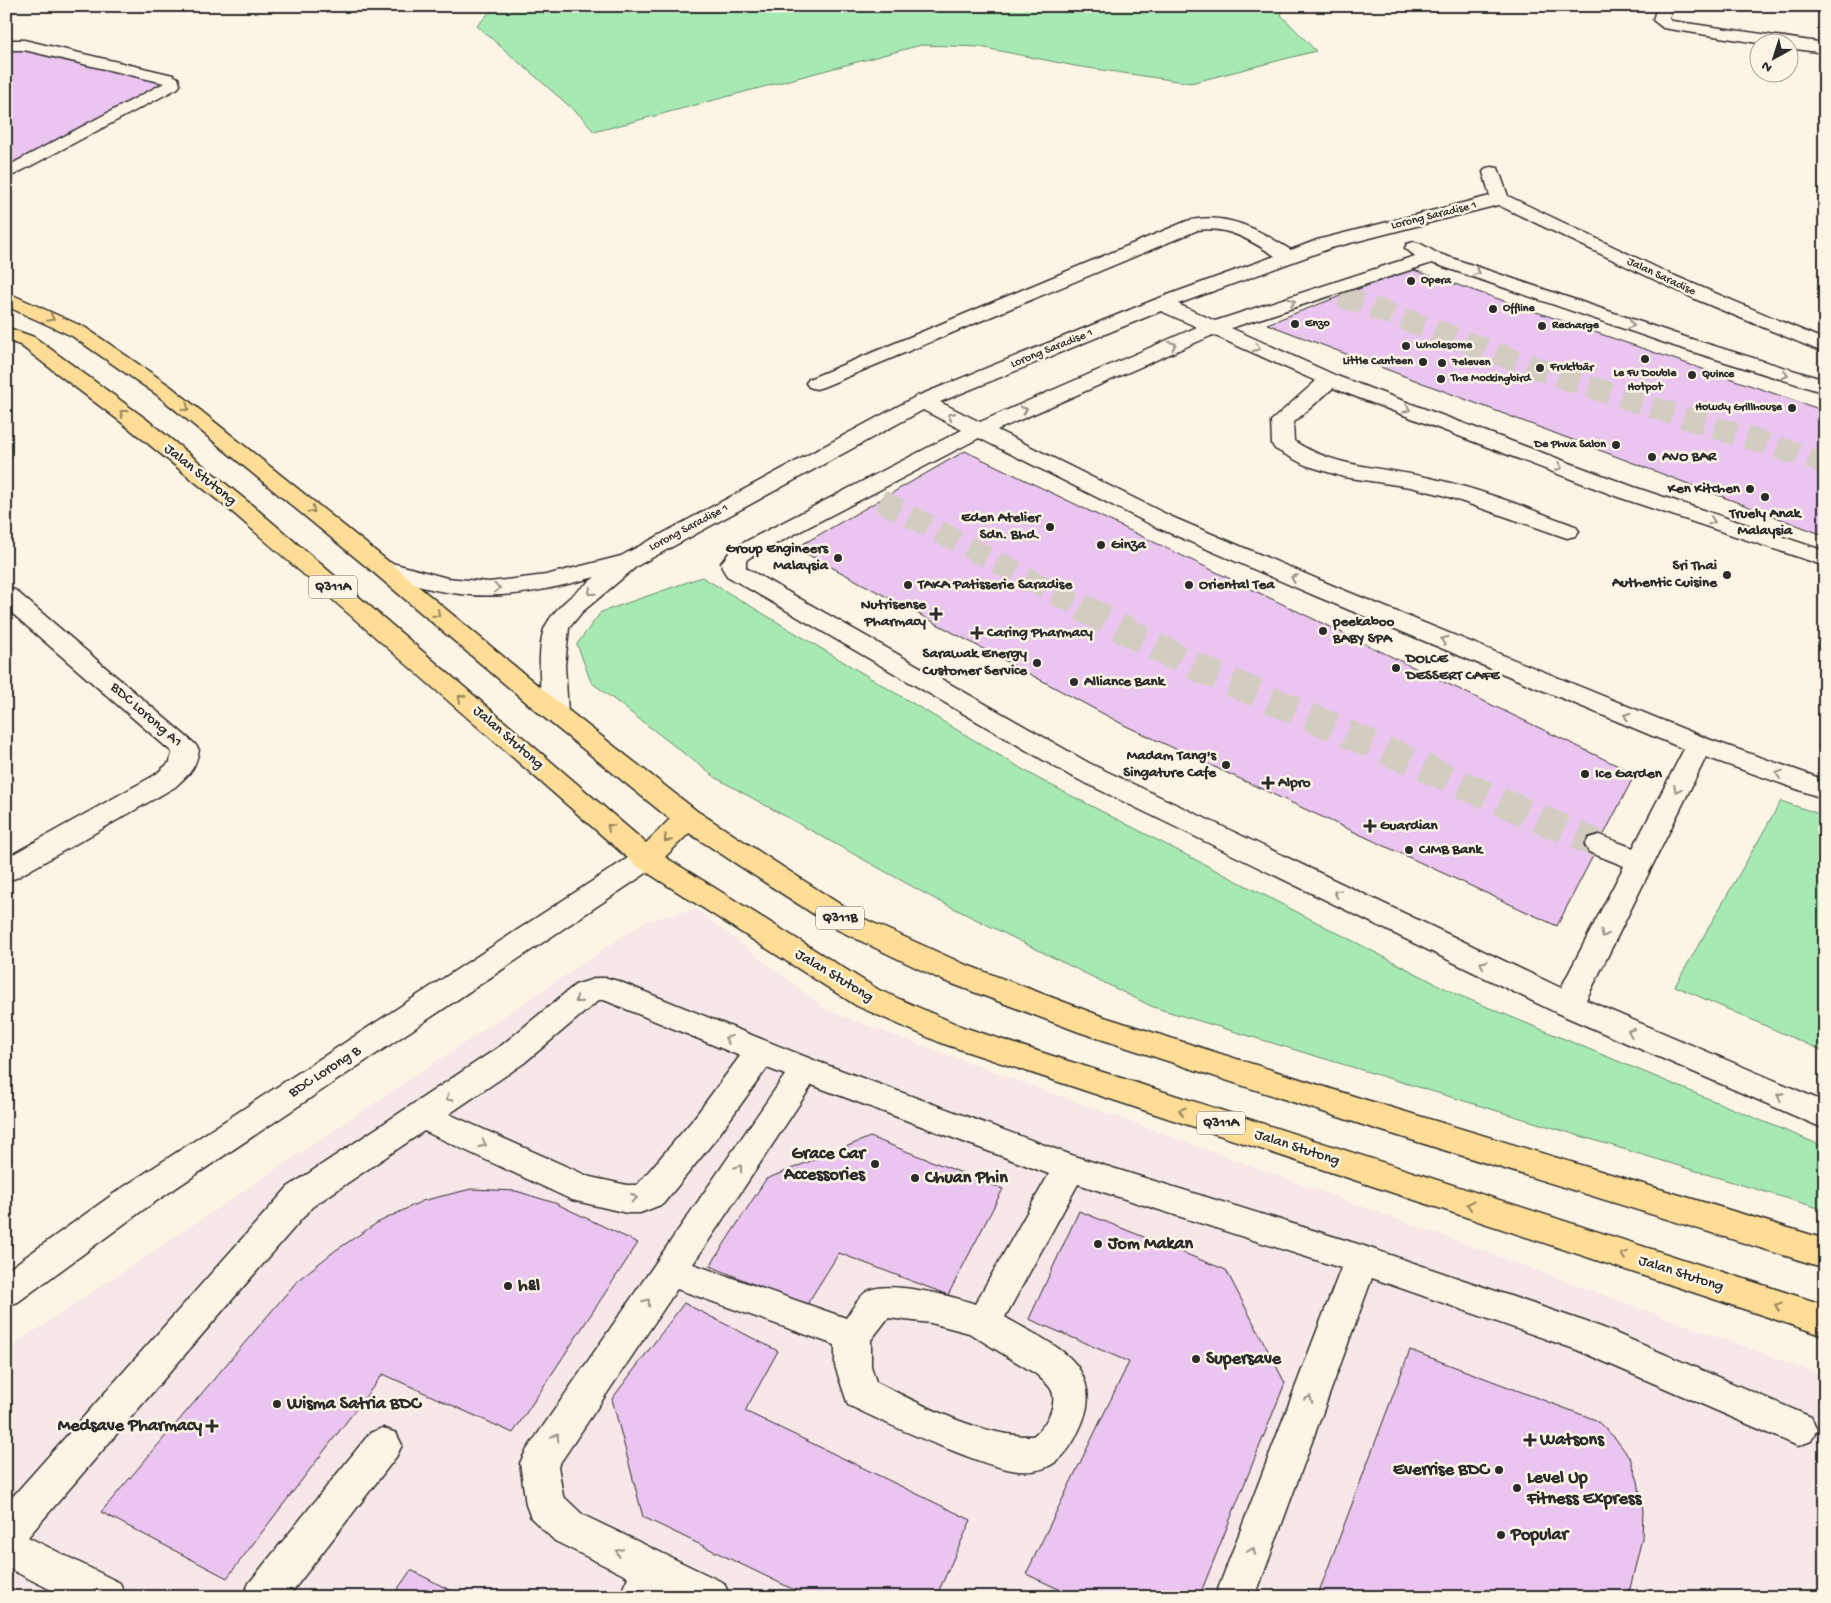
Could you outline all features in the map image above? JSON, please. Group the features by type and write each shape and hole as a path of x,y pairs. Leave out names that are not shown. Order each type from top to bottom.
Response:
{"main road":[{"name":"Q311B","path":"6,298 79,332 163,390 381,567 555,713 687,818 848,923 953,972 1090,1024 1354,1109 1825,1254"},
{"name":"Jalan Stutong","path":"6,333 27,341 138,424 237,504 647,859 868,998 952,1035 1825,1321"},
{"path":"647,859 687,818"}],"street":[{"path":"1665,6 1661,20 1668,25 1748,37"},
{"path":"1798,44 1825,48"},
{"path":"6,45 24,45 167,78 172,81 172,85 6,174"},
{"path":"129,87 157,93"},
{"path":"1492,172 1500,199"},
{"name":"Lorong Saradise 1","path":"629,561 924,402 1161,304 1324,244 1500,199"},
{"name":"Jalan Saradise","path":"1500,199 1617,257 1719,304 1825,347"},
{"path":"816,383 1194,225 1208,222 1219,223 1245,230 1290,257"},
{"path":"1380,229 1431,257 1719,354 1825,387"},
{"path":"1431,257 1334,293 1212,328 979,430 871,495 741,554 734,558 733,569 738,574 1079,769 1568,1005 1825,1116"},
{"path":"1161,304 1330,380 1626,492 1825,559"},
{"path":"1330,380 1282,421 1283,444 1296,454 1324,465 1361,474 1410,480 1462,493 1567,531"},
{"path":"924,402 1164,522 1327,592 1699,745 1825,790"},
{"path":"381,567 439,584 471,589 515,587 558,579 629,561"},
{"path":"555,713 552,665 557,627 574,607 629,561"},
{"name":"BDC Lorong A1","path":"6,595 186,750 183,766 165,781 6,871"},
{"path":"1568,1005 1699,745"},
{"path":"1599,845 1641,862"},
{"name":"BDC Lorong B","path":"6,1291 131,1200 647,859"},
{"path":"6,1532 300,1197 513,1054 586,993 597,988 607,989 805,1070 1070,1168 1361,1260 1588,1338 1798,1429"},
{"path":"422,1116 584,1190 627,1199 640,1199 651,1194 698,1138 761,1052"},
{"path":"710,1597 647,1583 569,1528 545,1505 539,1463 805,1070"},
{"path":"983,1322 1070,1168"},
{"path":"1235,1597 1361,1260"},
{"path":"669,1271 853,1336"},
{"path":"879,1302 916,1304 983,1322 1062,1371 1070,1389 1070,1408 1055,1442 1034,1454 1005,1452 950,1433 861,1393 853,1366 853,1336 879,1302"},
{"path":"263,1597 383,1445"},
{"path":"6,1546 106,1597"}],"shaded area":[{"path":"696,909 828,1011 1825,1376 1825,1597 28,1597 6,1585 6,1350 646,921"}],"green space":[{"path":"495,6 1285,6 1281,15 1316,51 1191,83 1075,66 980,47 921,45 594,132 582,117 477,26"},
{"path":"702,577 1039,779 1456,994 1825,1147 1825,1210 1153,1007 933,898 716,778 591,682 577,644 601,612"},
{"path":"1781,801 1825,816 1825,1052 1675,986"}],"building":[{"path":"6,45 165,83 6,169"},
{"name":"Fruktbär","path":"1411,269 1825,411 1825,533 1823,535 1267,324"},
{"path":"965,451 1635,774 1557,926 1126,726 796,548"},
{"path":"870,1137 1003,1189 948,1295 839,1253 806,1306 710,1266 766,1179"},
{"name":"Wisma Satria BDC","path":"471,1189 516,1191 555,1203 638,1243 513,1433 383,1374 227,1578 101,1512 298,1280 336,1250 377,1223 422,1201"},
{"path":"1079,1211 1226,1270 1285,1383 1199,1597 1076,1597 1026,1574 1129,1362 1029,1319"},
{"path":"684,1303 778,1351 745,1411 971,1520 936,1597 809,1597 643,1517 612,1399"},
{"name":"Everrise BDC","path":"1410,1350 1596,1420 1615,1438 1630,1458 1638,1481 1643,1510 1642,1538 1628,1597 1317,1597"},
{"path":"411,1570 463,1597 392,1597"}],"tunnel":[{"path":"1341,296 1566,379 1825,463"},
{"path":"880,500 1083,608"},
{"path":"1081,607 1181,660 1599,845"}],"place":[{"name":"Opera","path":"1411,281"},
{"name":"Offline","path":"1493,309"},
{"name":"Enzo","path":"1295,324"},
{"name":"Recharge","path":"1542,326"},
{"name":"wholesome","path":"1406,346"},
{"name":"Le Fu Double Hotpot","path":"1645,359"},
{"name":"Little Canteen","path":"1423,362"},
{"name":"7eleven","path":"1442,363"},
{"name":"Fruktbär","path":"1540,368"},
{"name":"Quince","path":"1692,375"},
{"name":"The Mockingbird","path":"1441,379"},
{"name":"Howdy Grillhouse","path":"1792,408"},
{"name":"De Phua Salon","path":"1616,445"},
{"name":"AVO BAR","path":"1652,457"},
{"name":"Ken Kitchen","path":"1750,489"},
{"name":"Truely Anak Malaysia","path":"1765,497"},
{"name":"Eden Atelier Sdn. Bhd.","path":"1050,527"},
{"name":"Ginza","path":"1101,545"},
{"name":"Group Engineers Malaysia","path":"838,558"},
{"name":"Sri Thai Authentic Cuisine","path":"1727,575"},
{"name":"TAKA Patisserie Saradise","path":"908,585"},
{"name":"Oriental Tea","path":"1189,585"},
{"name":"Nutrisense Pharmacy","path":"936,614"},
{"name":"peekaboo BABY SPA","path":"1323,631"},
{"name":"Caring Pharmacy","path":"977,633"},
{"name":"Sarawak Energy Customer Service","path":"1037,663"},
{"name":"DOLCE DESSERT CAFE","path":"1396,668"},
{"name":"Alliance Bank","path":"1074,682"},
{"name":"Madam Tang's Singature Cafe","path":"1226,765"},
{"name":"Ice Garden","path":"1585,774"},
{"name":"Alpro","path":"1268,783"},
{"name":"Guardian","path":"1370,826"},
{"name":"CIMB Bank","path":"1409,850"},
{"name":"Grace Car Accessories","path":"875,1164"},
{"name":"Chuan Phin","path":"915,1178"},
{"name":"Jom Makan","path":"1098,1244"},
{"name":"h&l","path":"508,1286"},
{"name":"Supersave","path":"1196,1359"},
{"name":"Wisma Satria BDC","path":"277,1404"},
{"name":"Medsave Pharmacy","path":"212,1426"},
{"name":"Watsons","path":"1530,1440"},
{"name":"Everrise BDC","path":"1499,1470"},
{"name":"Level Up Fitness Express","path":"1517,1488"},
{"name":"Popular","path":"1501,1535"}]}
